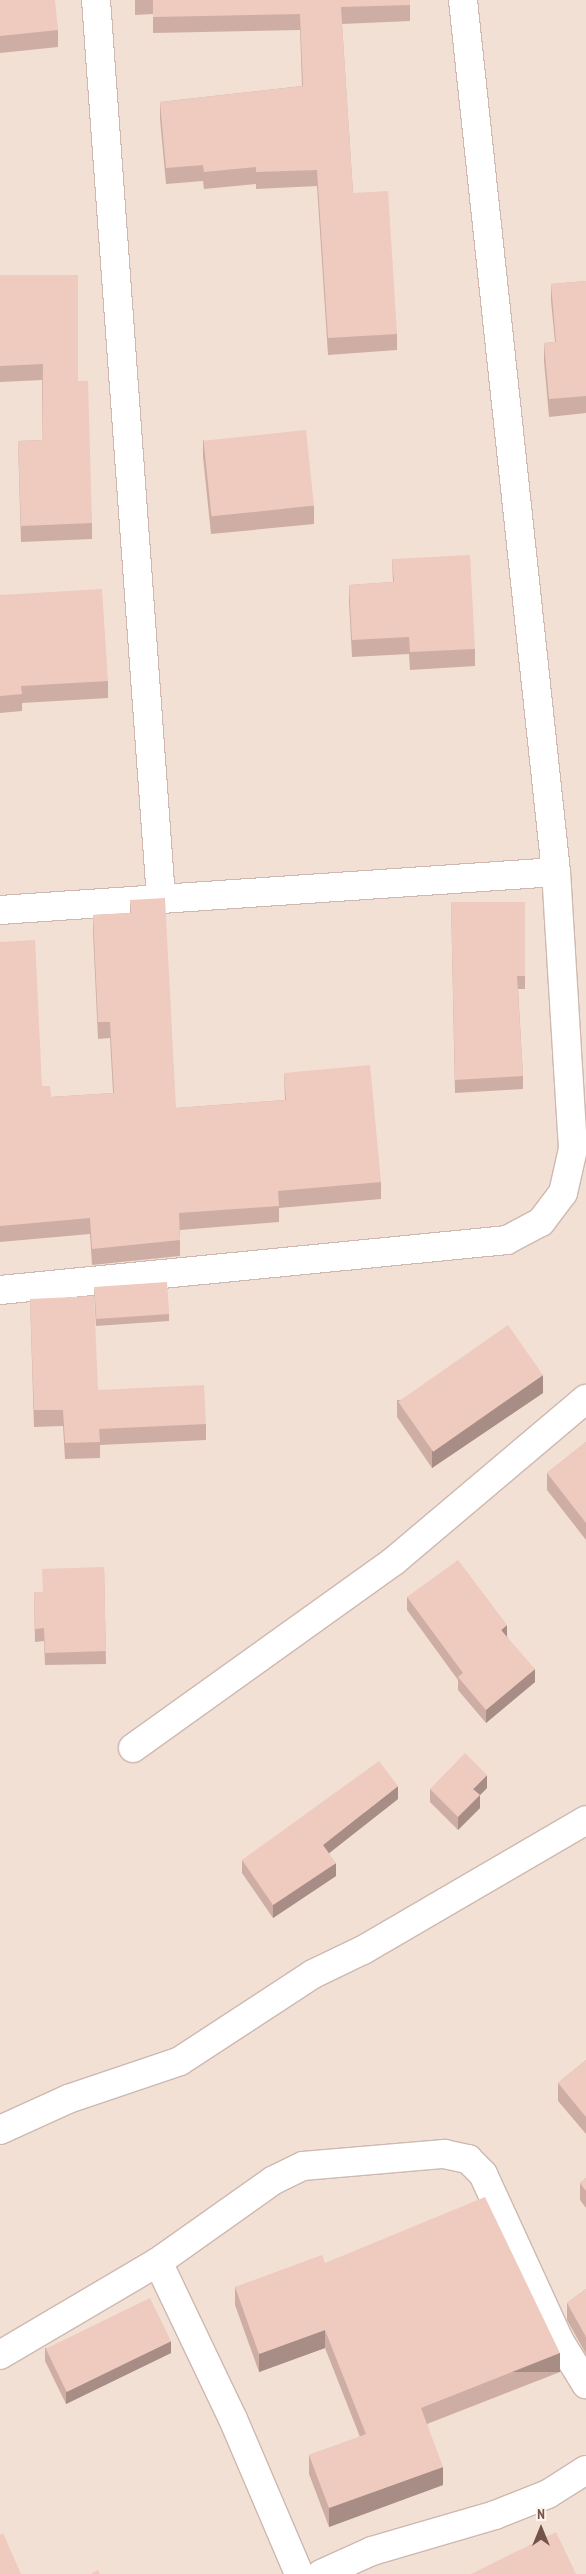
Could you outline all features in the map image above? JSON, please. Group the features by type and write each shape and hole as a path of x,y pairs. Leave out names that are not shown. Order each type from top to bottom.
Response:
{"street":[{"path":"96,0 161,896"},
{"path":"0,1290 455,1248 507,1240 541,1222 564,1194 573,1149 556,872 463,0"},
{"path":"0,910 161,896 556,872"},
{"path":"133,1748 394,1561 586,1399"},
{"path":"0,2130 68,2099 180,2061 313,1974 363,1950 586,1820"},
{"path":"0,2355 158,2262 274,2180 303,2166 444,2154 468,2158 483,2174 559,2340 586,2384"},
{"path":"158,2262 233,2419 299,2574"},
{"path":"321,2574 372,2551 495,2515 548,2494 586,2470"}],"shaded area":[{"path":"0,0 586,0 586,2574 0,2574"}],"building":[{"path":"0,0 55,0 58,30 0,36"},
{"path":"153,0 410,0 410,5 341,7 353,193 388,191 397,334 328,338 317,170 256,172 256,167 204,172 203,165 166,168 160,102 303,86 300,14 153,17"},
{"path":"0,275 78,275 78,381 88,381 92,523 21,526 18,441 42,440 43,364 0,366"},
{"path":"586,281 586,396 549,399 544,343 556,342 551,284"},
{"path":"306,430 314,506 212,516 204,441"},
{"path":"470,555 475,649 410,652 409,637 352,640 349,585 394,582 392,559"},
{"path":"102,589 108,681 21,686 22,694 0,696 0,595"},
{"path":"165,898 176,1108 286,1100 284,1073 370,1065 381,1182 278,1191 279,1206 179,1213 180,1240 92,1249 90,1218 0,1226 0,942 35,940 42,1086 50,1086 51,1097 114,1093 110,1022 98,1022 93,915 131,913 130,900"},
{"path":"451,902 525,902 525,976 517,976 523,1076 455,1080"},
{"path":"167,1282 169,1314 96,1319 94,1287"},
{"path":"94,1296 98,1390 204,1385 206,1424 99,1429 100,1442 65,1443 63,1410 34,1410 30,1299"},
{"path":"508,1325 543,1375 433,1452 398,1402"},
{"path":"586,1442 586,1523 547,1473"},
{"path":"458,1560 507,1625 501,1630 535,1669 486,1710 458,1677 463,1673 407,1597"},
{"path":"104,1567 106,1651 45,1653 44,1628 35,1629 34,1592 43,1592 42,1569"},
{"path":"465,1753 487,1775 473,1789 480,1795 458,1817 430,1789"},
{"path":"379,1761 398,1786 323,1845 336,1863 273,1905 242,1860"},
{"path":"586,2060 586,2117 558,2083"},
{"path":"586,2178 586,2191 580,2183"},
{"path":"485,2197 560,2353 421,2408 443,2467 329,2508 309,2455 366,2434 325,2330 259,2354 235,2287 322,2255 325,2263"},
{"path":"586,2289 586,2337 567,2303"},
{"path":"150,2298 171,2341 67,2392 46,2349"},
{"path":"556,2532 576,2574 471,2574"},
{"path":"3,2533 21,2574 0,2574 0,2535"},
{"path":"98,2570 100,2574 91,2574"}]}
